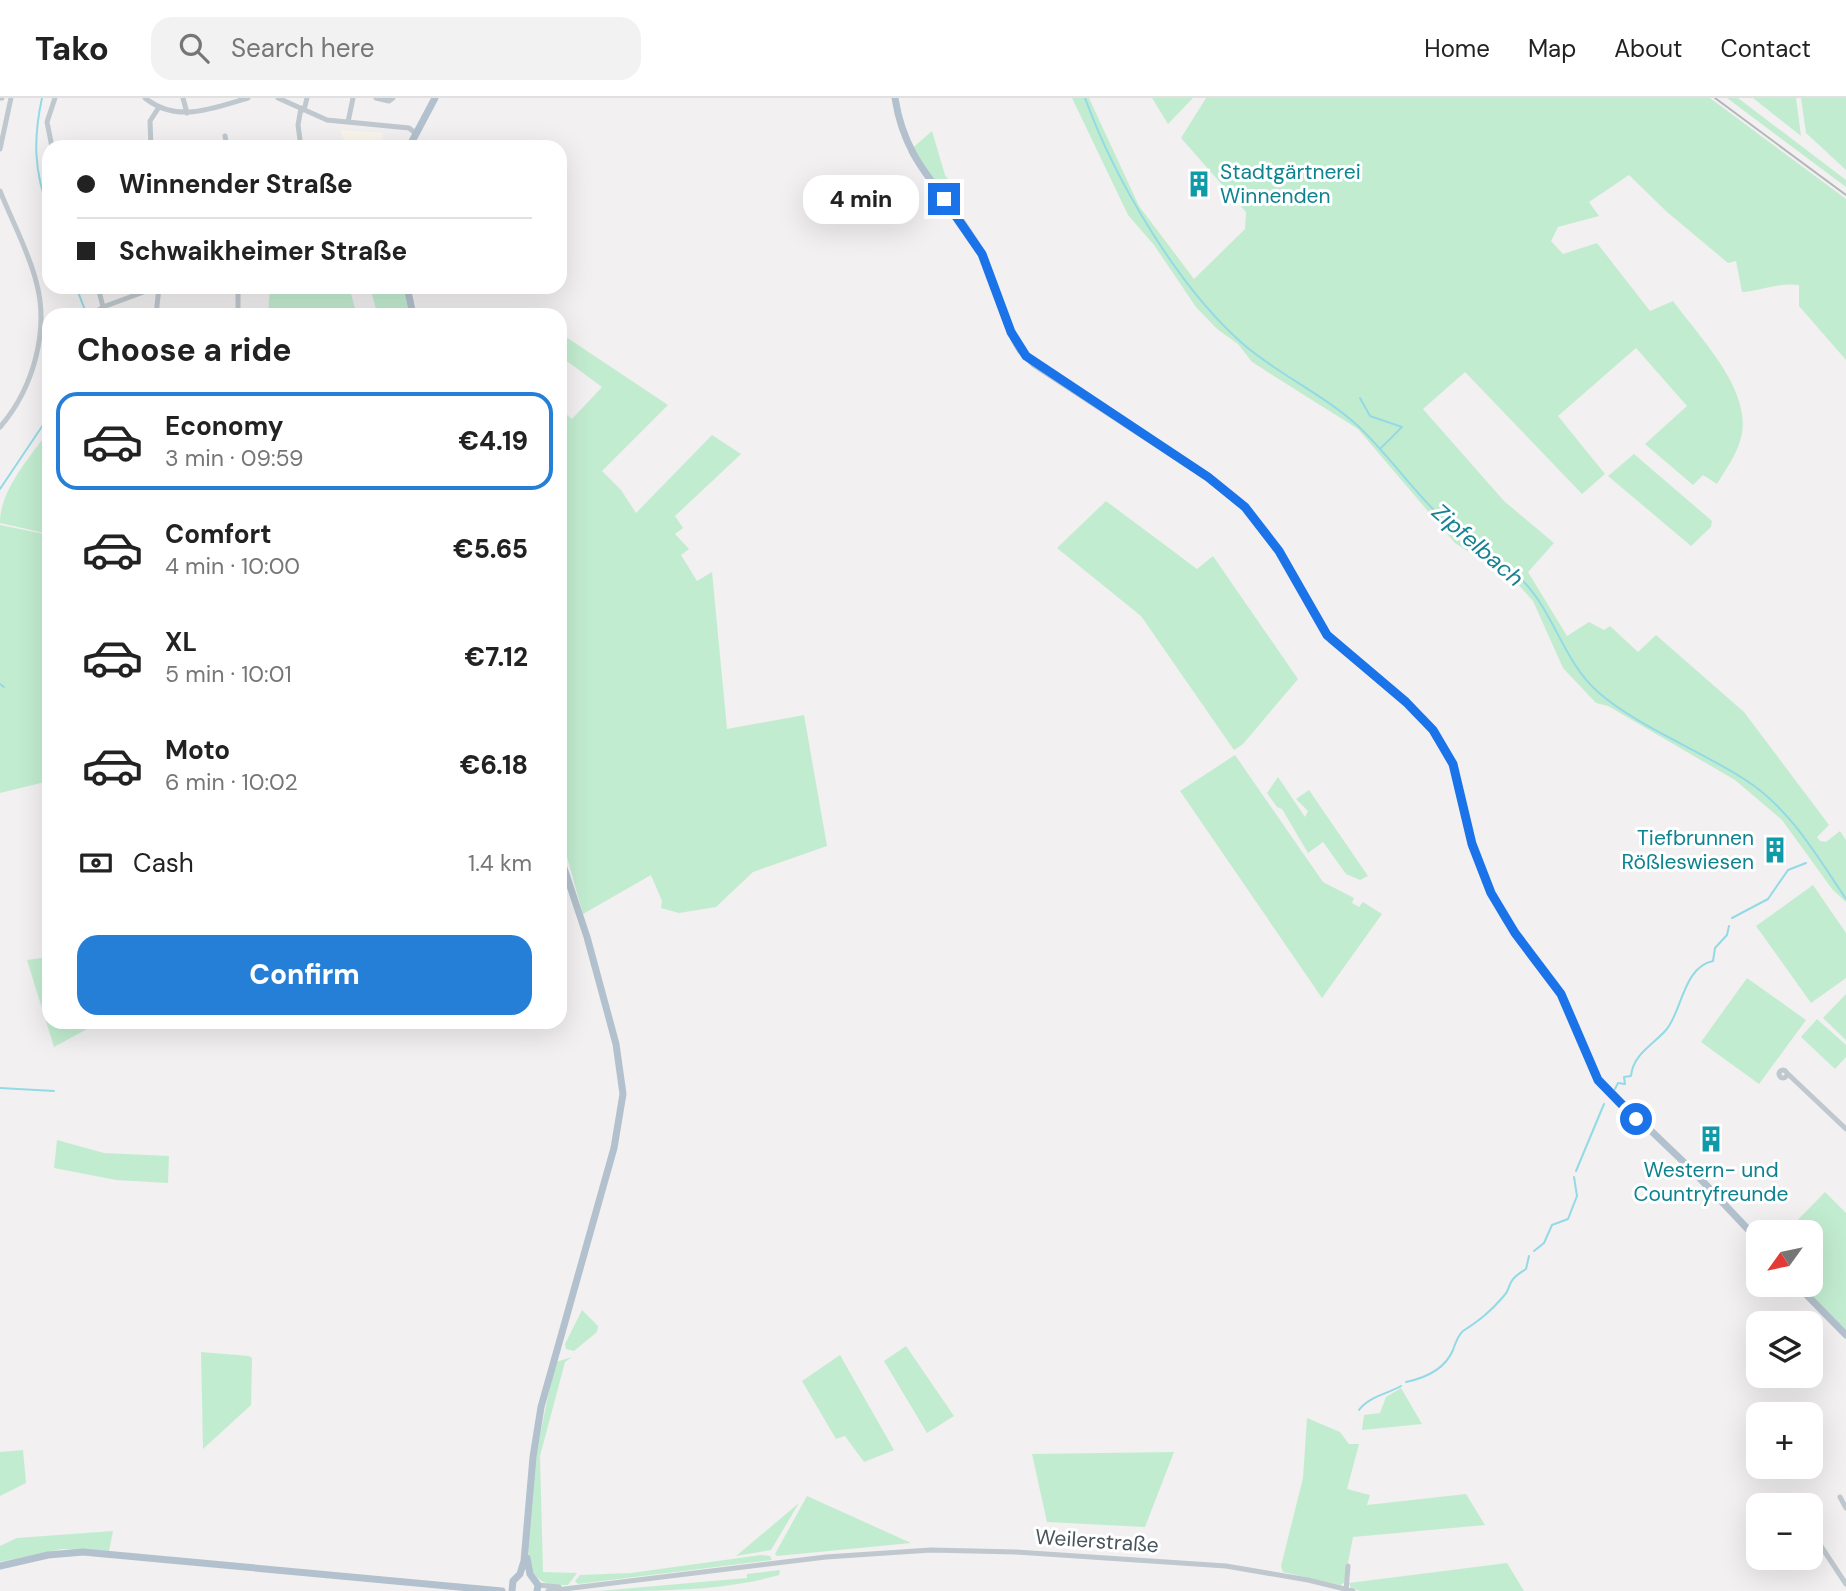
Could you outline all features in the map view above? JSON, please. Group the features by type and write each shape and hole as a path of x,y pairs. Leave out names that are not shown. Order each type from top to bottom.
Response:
{"main road":[{"path":"411,140 435,98"},
{"path":"895,98 900,125 910,151 974,239 989,269 1015,341 1034,364 1208,477 1245,507 1279,551 1327,635 1406,702 1433,730 1453,764 1472,844 1491,893 1515,933 1561,994 1598,1080 1692,1170 1746,1227"},
{"path":"491,1590 512,1587 520,1574 526,1550 533,1457 541,1407 608,1170 623,1094 620,1065 605,1004 567,879"},
{"path":"1809,1297 1846,1335"},
{"path":"526,1550 530,1574 538,1588"},
{"path":"0,1566 48,1555 83,1552 502,1591"},
{"path":"520,1574 530,1574"}],"street":[{"path":"0,149 11,98"},
{"path":"51,140 47,122 55,98"},
{"path":"145,98 159,107 187,113 248,98"},
{"path":"183,98 187,113"},
{"path":"278,98 327,120 409,128 414,132"},
{"path":"300,140 298,125 307,98"},
{"path":"348,122 353,98"},
{"path":"376,98 388,101 393,98"},
{"path":"151,140 150,121 159,107"},
{"path":"225,136 226,140"},
{"path":"0,191 33,270 40,304 40,326 31,374 19,401 0,427"},
{"path":"100,294 103,307 139,294"},
{"path":"1787,1074 1846,1129"},
{"path":"1840,1497 1846,1508"},
{"path":"1823,1547 1844,1574 1846,1584"},
{"name":"Weilerstraße","path":"565,1588 837,1556 963,1550 1160,1561 1252,1570 1348,1590"},
{"path":"1348,1566 1348,1590"},
{"path":"538,1588 565,1588"},
{"path":"548,1591 565,1588"}],"shaded area":[{"path":"340,130 383,133 382,140 344,140"}],"green space":[{"path":"1072,98 1089,98 1139,206 1194,279 1245,229 1246,212 1181,138 1206,98 1710,98 1846,199 1846,360 1799,306 1799,285 1742,292 1736,261 1728,263 1667,212 1629,175 1589,202 1599,216 1558,227 1551,241 1563,254 1597,243 1650,311 1673,301 1710,348 1733,385 1743,423 1738,447 1717,484 1703,475 1693,485 1645,444 1687,406 1636,348 1558,416 1605,474 1582,494 1465,372 1423,409 1504,501 1554,543 1528,572 1567,636 1589,622 1604,630 1610,626 1638,652 1656,635 1744,712 1829,825 1817,837 1820,841 1826,842 1840,831 1846,840 1846,902 1832,889 1782,820 1735,780 1608,706 1596,703 1563,668 1533,601 1517,583 1455,543 1358,429 1252,362 1238,344 1217,329 1196,307 1154,245 1128,215"},
{"path":"1152,98 1193,98 1168,124"},
{"path":"1727,98 1738,98 1846,180 1846,187"},
{"path":"1753,98 1796,98 1801,136"},
{"path":"1801,98 1846,98 1846,170 1806,133"},
{"path":"932,131 945,175 962,197 947,208 908,152"},
{"path":"270,294 351,294 355,308 268,308"},
{"path":"372,294 405,294 408,308 376,308"},
{"path":"567,338 668,405 602,471 621,490 636,513 712,435 741,454 675,516 683,528 675,534 689,549 681,555 697,581 712,572 727,729 804,715 827,846 753,872 716,907 679,913 661,908 662,901 651,875 583,914 567,857 567,415 572,419 602,387 567,361"},
{"path":"42,440 42,532 0,523 1,510 10,486"},
{"path":"1634,454 1712,521 1711,527 1691,546 1608,476"},
{"path":"1106,501 1197,569 1213,556 1298,679 1243,744 1234,750 1141,616 1057,548"},
{"path":"0,525 42,534 42,783 0,793"},
{"path":"1235,755 1323,882 1354,898 1352,903 1359,907 1363,902 1382,914 1322,998 1180,791"},
{"path":"1278,777 1305,817 1308,811 1296,799 1309,790 1368,876 1360,880 1346,874 1323,842 1308,853 1282,809 1277,807 1267,793"},
{"path":"1813,885 1846,933 1846,978 1811,1003 1756,926"},
{"path":"42,958 42,1008 27,960"},
{"path":"1747,978 1806,1020 1759,1084 1701,1042"},
{"path":"1846,994 1846,1040 1823,1018"},
{"path":"1817,1019 1846,1045 1846,1057 1835,1069 1801,1037"},
{"path":"48,1029 87,1029 54,1047"},
{"path":"57,1140 104,1153 169,1156 168,1183 116,1180 54,1168"},
{"path":"1825,1192 1846,1213 1846,1331 1813,1297 1824,1297 1824,1220 1798,1220"},
{"path":"582,1310 598,1326 597,1332 574,1351 566,1349 565,1344"},
{"path":"906,1346 954,1416 927,1433 884,1361"},
{"path":"201,1352 252,1358 251,1405 203,1449"},
{"path":"840,1355 894,1450 864,1462 845,1436 836,1439 802,1381"},
{"path":"572,1357 565,1362 540,1456 543,1572 577,1573 568,1585 554,1585 545,1583 534,1574 529,1558 530,1504 540,1437 556,1362"},
{"path":"1401,1388 1422,1424 1362,1430 1364,1415 1380,1413 1386,1397"},
{"path":"1307,1418 1340,1432 1349,1444 1359,1444 1347,1489 1370,1495 1367,1505 1466,1494 1485,1525 1353,1537 1344,1583 1340,1585 1283,1572 1281,1566 1303,1478"},
{"path":"23,1450 26,1483 0,1496 0,1452"},
{"path":"1174,1452 1145,1527 1047,1522 1032,1454"},
{"path":"807,1496 911,1543 777,1556 775,1554"},
{"path":"799,1503 771,1550 736,1556"},
{"path":"113,1531 109,1551 62,1549 0,1562 0,1546 17,1538"},
{"path":"770,1556 772,1560 578,1584 575,1581 580,1575 631,1573"},
{"path":"1507,1563 1524,1591 1360,1591 1351,1588 1349,1583"},
{"path":"780,1570 779,1575 713,1587 599,1591 747,1578 747,1574"}],"waterway":[{"path":"42,98 36,141 42,190"},
{"name":"Zipfelbach","path":"1085,98 1113,163 1150,230 1218,320 1257,355 1358,426 1446,522 1523,581 1543,608 1576,666 1598,692 1630,716 1760,790 1801,833 1846,899"},
{"path":"79,294 84,308"},
{"path":"1360,398 1370,416 1402,427 1380,449"},
{"path":"0,489 42,426"},
{"path":"0,684 4,687"},
{"path":"1732,918 1768,899 1788,870 1806,863"},
{"path":"1615,1089 1618,1083 1625,1084 1624,1077 1631,1076 1635,1062 1666,1030 1689,981 1703,965 1713,961 1715,948 1727,935 1729,926"},
{"path":"0,1088 54,1091"},
{"path":"1576,1171 1604,1104"},
{"path":"1534,1251 1544,1243 1552,1225 1568,1219 1577,1196 1574,1177"},
{"path":"1406,1382 1427,1375 1445,1362 1461,1333 1494,1307 1514,1278 1526,1269 1529,1256"},
{"path":"1359,1410 1373,1399 1401,1386"}],"railway":[{"path":"1715,98 1846,195"}],"place":[{"name":"Stadtgärtnerei Winnenden","path":"1199,184"},
{"name":"Tiefbrunnen Rößleswiesen","path":"1775,850"},
{"name":"Western- und Countryfreunde","path":"1711,1139"}],"route":[{"path":"944,199 964,223 982,254 1020,350 1046,373 1232,495 1255,517 1279,551 1327,635 1406,702 1433,730 1453,764 1472,844 1491,893 1515,933 1561,994 1598,1080 1636,1119"}]}
